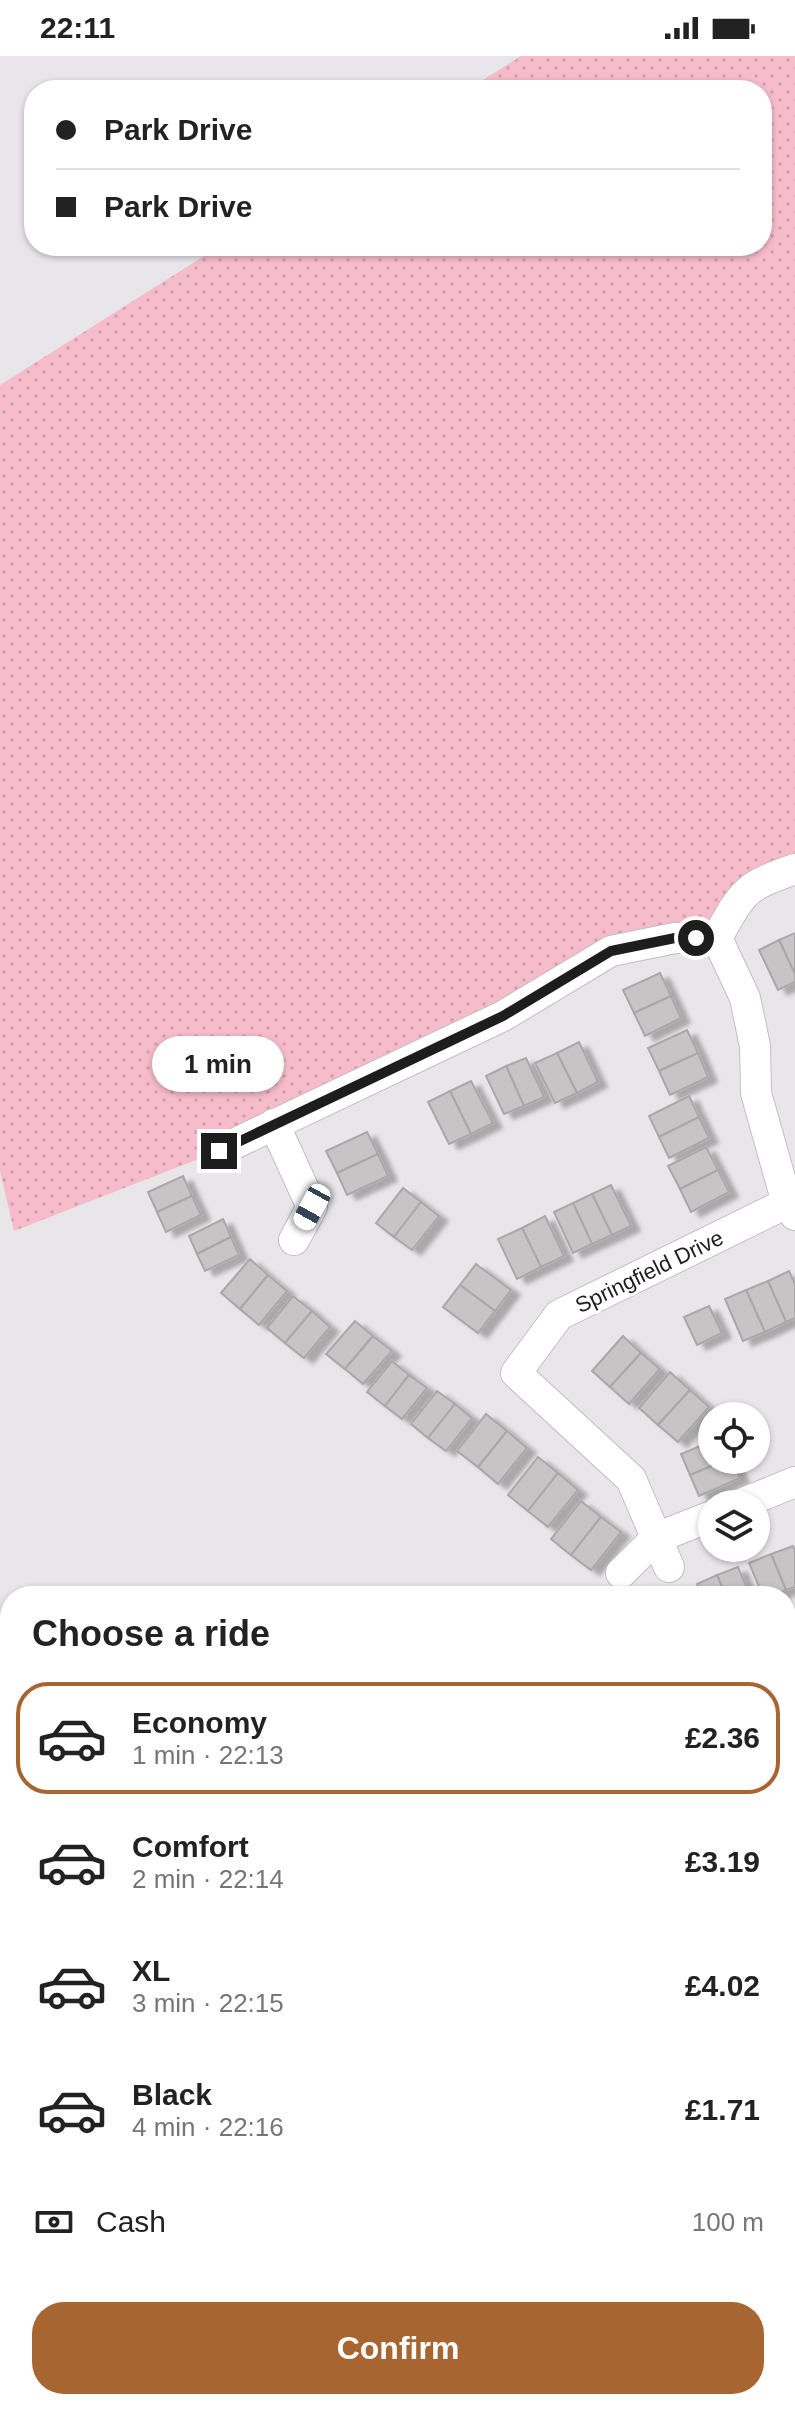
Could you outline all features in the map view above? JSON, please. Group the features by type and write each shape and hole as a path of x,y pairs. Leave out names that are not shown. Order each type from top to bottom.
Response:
{"street":[{"path":"717,938 740,897 760,881 795,869"},
{"path":"219,1151 503,1016 611,951 675,938 717,938"},
{"path":"717,938 745,998 755,1046 756,1093 791,1209"},
{"path":"274,1124 312,1207 294,1240"},
{"name":"Springfield Drive","path":"669,1567 631,1479 516,1373 559,1315 791,1209"},
{"path":"770,1492 795,1482"},
{"path":"621,1573 656,1538 698,1522"}],"green space":[{"path":"521,56 795,56 795,869 717,938 611,951 219,1151 14,1231 0,1171 0,385 204,256 772,256 772,80 483,80"}],"building":[{"path":"795,933 795,974 779,940"},
{"path":"779,940 795,974 795,982 778,990 759,950"},
{"path":"660,973 671,996 634,1013 623,990"},
{"path":"671,996 681,1018 645,1036 634,1013"},
{"path":"687,1030 698,1053 659,1071 648,1048"},
{"path":"579,1042 598,1082 577,1093 557,1053"},
{"path":"557,1053 577,1093 555,1103 535,1063"},
{"path":"698,1053 708,1077 670,1095 659,1071"},
{"path":"526,1058 544,1097 524,1106 506,1066"},
{"path":"506,1066 524,1106 504,1114 486,1076"},
{"path":"471,1081 493,1123 471,1134 450,1091"},
{"path":"450,1091 471,1134 449,1144 428,1102"},
{"path":"689,1096 699,1117 659,1137 649,1116"},
{"path":"699,1117 709,1138 669,1158 659,1137"},
{"path":"367,1132 378,1154 337,1173 326,1151"},
{"path":"706,1147 718,1170 680,1189 668,1166"},
{"path":"378,1154 388,1176 347,1195 337,1173"},
{"path":"718,1170 729,1192 691,1212 680,1189"},
{"path":"183,1176 192,1196 157,1212 148,1192"},
{"path":"611,1185 631,1226 612,1235 592,1194"},
{"path":"403,1188 421,1202 394,1237 376,1223"},
{"path":"592,1194 612,1235 592,1244 573,1203"},
{"path":"192,1196 201,1215 166,1232 157,1212"},
{"path":"421,1202 439,1216 412,1250 394,1237"},
{"path":"573,1203 592,1244 573,1253 554,1212"},
{"path":"545,1216 564,1256 541,1267 522,1228"},
{"path":"223,1219 231,1237 197,1254 189,1236"},
{"path":"522,1228 541,1267 517,1279 498,1239"},
{"path":"231,1237 239,1255 205,1271 197,1254"},
{"path":"250,1259 268,1275 240,1309 221,1293"},
{"path":"476,1264 511,1290 495,1311 460,1285"},
{"path":"789,1271 795,1284 795,1318 786,1322 768,1281"},
{"path":"268,1275 287,1291 259,1325 240,1309"},
{"path":"768,1281 786,1322 765,1332 746,1290"},
{"path":"460,1285 495,1311 478,1333 443,1307"},
{"path":"746,1290 765,1332 743,1341 725,1299"},
{"path":"293,1296 312,1311 285,1343 267,1328"},
{"path":"709,1306 722,1333 697,1345 684,1317"},
{"path":"312,1311 330,1327 304,1358 285,1343"},
{"path":"355,1321 373,1336 345,1369 326,1354"},
{"path":"373,1336 392,1351 363,1384 345,1369"},
{"path":"623,1336 641,1353 610,1387 592,1371"},
{"path":"641,1353 660,1369 629,1404 610,1387"},
{"path":"392,1361 409,1375 385,1406 367,1392"},
{"path":"670,1372 690,1390 658,1425 639,1408"},
{"path":"409,1375 427,1388 402,1419 385,1406"},
{"path":"690,1390 703,1402 698,1402 698,1419 678,1442 658,1425"},
{"path":"437,1391 455,1404 428,1438 411,1424"},
{"path":"455,1404 472,1418 446,1451 428,1438"},
{"path":"486,1414 507,1431 478,1467 457,1451"},
{"path":"507,1431 527,1448 498,1484 478,1467"},
{"path":"698,1447 698,1472 690,1475 681,1454"},
{"path":"538,1457 558,1473 528,1511 508,1495"},
{"path":"698,1472 738,1474 740,1478 713,1490 698,1490 698,1494 690,1475"},
{"path":"558,1473 578,1490 548,1527 528,1511"},
{"path":"581,1501 601,1517 571,1555 551,1539"},
{"path":"601,1517 621,1532 591,1570 571,1555"},
{"path":"793,1546 795,1586 784,1586 771,1554"},
{"path":"771,1554 784,1586 759,1586 749,1563 770,1562"},
{"path":"738,1567 746,1586 722,1586 717,1575"},
{"path":"717,1575 722,1586 698,1586"}],"route":[{"path":"219,1151 503,1016 611,951 675,938 696,938"}]}
